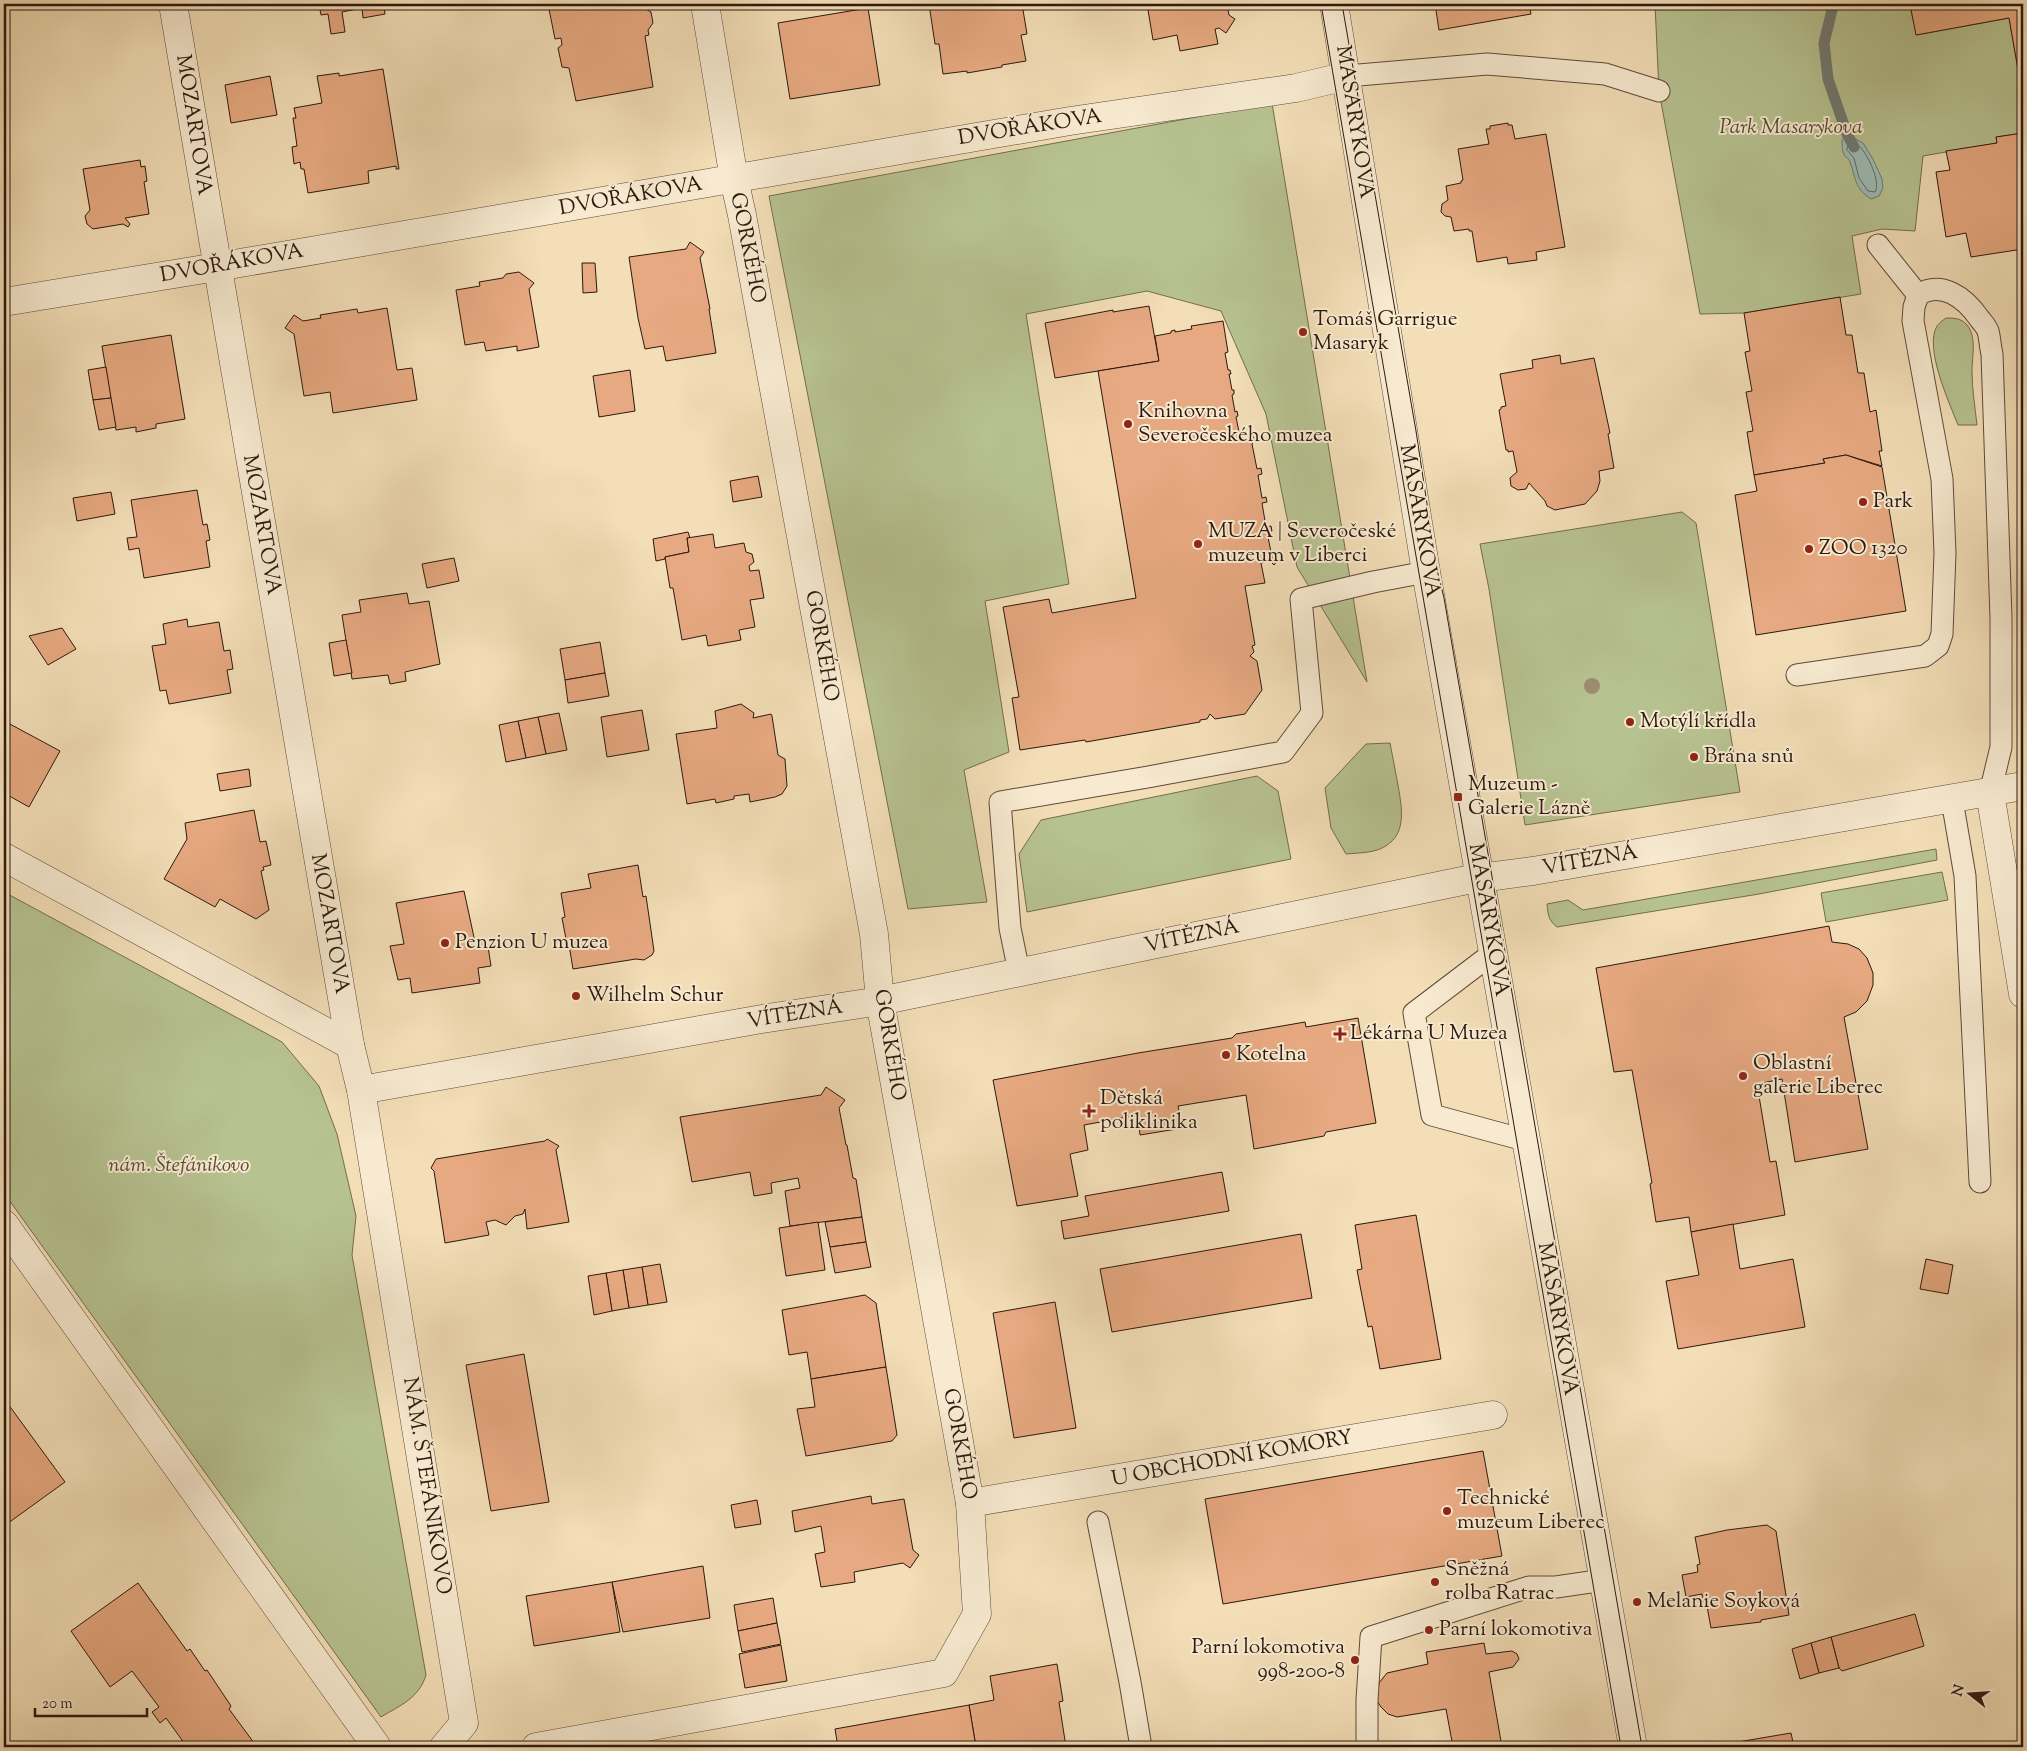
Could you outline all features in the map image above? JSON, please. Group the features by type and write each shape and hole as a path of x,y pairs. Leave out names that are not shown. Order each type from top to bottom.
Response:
{"street":[{"name":"MOZARTOVA","path":"173,4 350,1045"},
{"name":"GORKÉHO","path":"536,1747 944,1673 977,1614 970,1503 880,1001 874,934 734,179 705,4"},
{"name":"MASARYKOVA","path":"1334,4 1426,572 1633,1747"},
{"name":"DVOŘÁKOVA","path":"4,302 734,179 1070,120 1296,88 1346,76"},
{"name":"VÍTĚZNÁ","path":"361,1090 762,1019 880,1001 1481,878 1533,871 1952,800 2023,786"},
{"path":"1990,793 2023,994"},
{"path":"4,857 350,1045"},
{"name":"NÁM. ŠTEFÁNIKOVO","path":"350,1045 361,1090 464,1723 444,1747"},
{"path":"4,1224 378,1747"},
{"name":"U OBCHODNÍ KOMORY","path":"970,1503 1493,1415"}],"lane":[{"path":"1346,76 1487,64 1605,74 1659,91"},
{"path":"1878,245 1918,295"},
{"path":"1797,675 1926,656 1938,646 1942,634 1945,553 1942,479 1913,320 1914,307 1918,295 1929,289 1955,294 1969,304 1988,329 1992,354 2001,618 2001,727 2000,752 1990,793"},
{"path":"1019,972 1010,928 1000,802 1283,752 1312,714 1301,599 1426,572"},
{"path":"1952,800 1965,876 1980,1182"},
{"path":"1493,953 1414,1014 1420,1050 1432,1115 1517,1138 1526,1138"},
{"path":"1098,1522 1141,1747"},
{"path":"1366,1747 1371,1637 1530,1587 1556,1587 1604,1580"}],"green space":[{"name":"Park Masarykova","path":"1655,4 1909,4 1917,35 2009,18 2023,98 2023,133 1996,137 1997,143 1923,156 1915,231 1882,229 1852,236 1861,294 1744,313 1700,314 1659,91"},
{"path":"1272,103 1367,682 1297,567 1266,414 1221,311 1147,291 1026,314 1069,584 985,601 1009,752 964,770 987,902 908,909 769,196"},
{"path":"1946,318 1955,318 1962,321 1967,325 1972,335 1972,384 1977,425 1958,425 1939,375 1934,348 1934,336 1937,326"},
{"path":"1682,512 1696,523 1740,792 1525,825 1489,589 1480,544"},
{"path":"1390,743 1401,803 1399,830 1389,844 1380,849 1346,854 1331,828 1325,788 1366,744"},
{"path":"1257,776 1278,791 1291,859 1027,912 1019,854 1041,820"},
{"path":"1936,849 1937,860 1759,894 1557,927 1550,919 1548,911 1547,904 1568,900 1583,910"},
{"path":"1942,872 1948,900 1826,922 1821,893"},
{"name":"nám. Štefánikovo","path":"4,892 282,1042 319,1086 337,1134 356,1216 352,1255 426,1675 419,1690 414,1695 402,1705 381,1717 4,1193"}],"water":[{"path":"1847,134 1863,143 1873,159 1882,179 1883,188 1879,196 1871,199 1858,187 1850,162 1843,150 1842,140"}],"building":[{"path":"319,4 386,5 384,5 385,14 363,18 362,8 342,12 345,32 331,34 328,14 321,15"},
{"path":"548,4 623,4 624,6 643,4 644,8 651,12 653,23 648,30 649,35 645,36 653,87 576,101 569,68 562,67 558,48 562,45 561,38 555,39"},
{"path":"929,4 1022,4 1027,34 1021,35 1026,61 967,73 967,71 943,74 939,44 935,44"},
{"path":"1147,4 1227,4 1229,15 1235,19 1226,33 1219,28 1215,29 1218,44 1180,51 1177,35 1153,40"},
{"path":"1435,4 1529,4 1531,14 1439,30"},
{"path":"1910,4 2023,4 2023,98 2009,18 1916,35"},
{"path":"868,8 880,85 790,99 778,23"},
{"path":"383,69 399,169 396,169 396,166 368,171 369,183 308,193 304,169 301,169 300,162 294,164 292,147 297,146 293,118 296,118 294,108 322,103 317,76 339,73 339,76"},
{"path":"270,76 277,115 231,123 225,85"},
{"path":"1508,123 1508,125 1512,125 1515,139 1546,134 1565,247 1536,252 1537,260 1508,264 1507,257 1477,262 1472,231 1469,231 1469,229 1454,231 1451,217 1445,216 1441,212 1442,204 1448,200 1446,186 1461,183 1463,180 1458,149 1489,144 1486,129 1490,129 1490,126"},
{"path":"2023,133 2023,249 1971,257 1966,233 1946,237 1936,172 1950,170 1946,151 1997,143 1996,137"},
{"path":"140,160 141,167 145,166 147,181 144,182 149,214 125,218 130,224 128,227 123,224 93,229 87,224 85,216 90,210 83,169"},
{"path":"690,242 704,252 700,258 716,353 666,361 663,346 645,349 638,318 629,257 686,249"},
{"path":"582,263 595,263 597,292 583,293"},
{"path":"519,272 534,283 529,289 539,347 517,351 517,346 486,351 484,342 465,345 456,290 480,286 479,282 503,278 506,274"},
{"path":"1840,297 1846,335 1852,335 1858,373 1864,373 1870,412 1876,410 1882,451 1879,451 1882,466 1846,455 1823,459 1825,463 1754,475 1747,432 1753,431 1746,392 1752,391 1745,352 1750,351 1744,313"},
{"path":"1149,306 1159,361 1055,378 1045,323 1113,310 1113,312"},
{"path":"387,308 397,370 412,368 417,400 333,413 330,392 304,396 294,334 285,328 294,315 303,321 321,318 320,315 357,309 358,313"},
{"name":"MUZA | Severočeské muzeum v Liberci","path":"1223,321 1228,352 1225,353 1228,370 1230,370 1231,374 1229,374 1232,390 1234,390 1232,395 1235,412 1237,411 1238,416 1236,417 1241,442 1248,441 1252,436 1256,439 1252,444 1257,469 1261,468 1262,474 1258,475 1262,498 1266,497 1267,502 1262,503 1266,527 1271,526 1272,531 1267,532 1272,557 1277,561 1274,565 1270,561 1261,563 1265,583 1245,586 1255,645 1252,646 1254,652 1250,656 1257,661 1262,690 1245,714 1215,719 1210,714 1207,719 1200,720 1200,722 1086,742 1085,740 1020,750 1012,698 1019,697 1003,607 1049,599 1052,613 1136,598 1098,371 1159,361 1155,336 1171,333 1171,331 1175,330 1175,332 1192,329 1191,326"},
{"path":"171,335 185,419 156,424 156,428 136,432 136,427 116,430 102,346"},
{"path":"1560,355 1561,364 1594,358 1610,433 1608,434 1614,468 1599,471 1600,481 1597,491 1585,504 1555,510 1547,506 1545,501 1529,483 1526,489 1518,490 1511,486 1510,478 1517,472 1513,451 1508,452 1506,450 1499,410 1501,407 1506,406 1500,374 1533,368 1532,360"},
{"path":"106,367 111,398 93,400 88,370"},
{"path":"630,370 635,411 599,417 593,376"},
{"path":"111,398 116,427 99,430 93,400"},
{"path":"1846,455 1882,467 1906,611 1756,635 1735,495 1757,491 1754,475 1825,463 1823,459"},
{"path":"758,476 762,497 733,502 730,481"},
{"path":"197,490 203,525 207,524 210,540 206,541 210,567 144,578 139,548 129,550 127,538 137,537 131,500"},
{"path":"111,492 115,514 77,521 73,498"},
{"path":"688,532 690,538 687,538 689,552 656,561 653,539"},
{"path":"713,534 715,548 744,543 746,552 752,554 754,562 749,566 750,571 759,570 764,598 750,600 755,627 739,630 741,640 708,646 706,635 682,640 673,588 670,588 665,557 689,552 687,538"},
{"path":"454,558 459,581 427,588 422,564"},
{"path":"407,593 409,604 429,601 440,664 405,672 406,681 390,684 388,675 352,679 342,615 361,612 359,600"},
{"path":"187,619 188,627 219,622 224,651 230,650 233,669 227,670 231,693 169,704 166,690 160,691 152,646 166,644 163,624"},
{"path":"62,628 76,649 48,665 29,636"},
{"path":"346,640 352,673 334,676 329,643"},
{"path":"600,642 605,673 565,680 560,649"},
{"path":"605,673 609,696 568,703 565,680"},
{"path":"741,704 754,713 753,718 771,714 778,755 785,759 787,786 782,794 750,802 749,794 734,796 734,799 716,803 715,799 687,804 676,734 717,728 715,711"},
{"path":"642,710 649,750 607,757 601,717"},
{"path":"559,713 567,750 546,754 538,717"},
{"path":"538,717 546,754 526,758 518,721"},
{"path":"518,721 526,758 506,762 499,725"},
{"path":"8,723 60,751 29,807 4,793 4,732"},
{"path":"249,769 251,786 220,791 217,774"},
{"path":"254,810 260,842 266,841 271,865 263,867 264,870 261,871 269,910 256,919 220,899 215,907 164,879 187,839 185,823"},
{"path":"638,865 643,897 646,896 654,951 652,955 644,960 636,959 573,969 562,918 565,917 561,893 591,888 588,874"},
{"name":"Penzion U muzea","path":"464,891 475,942 487,940 491,966 478,968 480,983 412,993 410,978 398,980 390,946 404,944 396,903"},
{"name":"Oblastní galerie Liberec","path":"1829,926 1832,942 1848,944 1859,949 1867,958 1873,973 1873,985 1867,1001 1856,1012 1844,1017 1868,1149 1795,1162 1782,1079 1757,1084 1770,1162 1776,1161 1785,1215 1691,1232 1689,1217 1656,1222 1650,1184 1652,1183 1632,1070 1614,1072 1596,968"},
{"name":"Dětská poliklinika","path":"1358,1018 1376,1123 1326,1132 1324,1136 1254,1149 1246,1095 1178,1106 1183,1128 1140,1135 1138,1115 1084,1125 1088,1150 1070,1154 1078,1196 1017,1206 993,1080 1232,1038 1236,1034 1305,1022 1306,1027"},
{"path":"826,1087 845,1100 839,1108 853,1178 856,1179 862,1217 790,1226 785,1191 800,1188 798,1178 771,1183 772,1193 754,1196 750,1172 692,1182 680,1117 821,1095"},
{"path":"547,1139 559,1146 556,1150 569,1222 527,1229 525,1209 523,1214 515,1216 506,1225 495,1220 486,1222 489,1235 445,1243 434,1171 431,1168 436,1159 545,1141"},
{"path":"1222,1172 1229,1211 1064,1239 1061,1221 1089,1216 1085,1196"},
{"path":"1416,1215 1441,1359 1380,1369 1372,1326 1368,1327 1357,1270 1362,1269 1355,1225"},
{"path":"862,1217 866,1242 830,1247 825,1222"},
{"path":"818,1222 825,1270 786,1276 779,1228"},
{"path":"1733,1224 1740,1269 1793,1259 1805,1327 1678,1349 1666,1281 1699,1275 1691,1232"},
{"path":"1301,1234 1312,1298 1112,1332 1100,1269"},
{"path":"866,1242 871,1267 835,1273 830,1247"},
{"path":"1926,1259 1953,1265 1948,1294 1920,1289"},
{"path":"660,1264 667,1302 648,1305 642,1267"},
{"path":"642,1267 648,1305 629,1308 623,1270"},
{"path":"623,1270 629,1308 612,1311 606,1273"},
{"path":"606,1273 612,1311 594,1315 588,1276"},
{"path":"865,1295 876,1303 886,1367 811,1379 807,1352 789,1355 782,1310"},
{"path":"1055,1302 1076,1428 1014,1438 993,1313"},
{"path":"524,1354 549,1502 491,1511 466,1365"},
{"path":"886,1367 897,1435 892,1441 806,1456 797,1409 815,1407 811,1379"},
{"path":"4,1402 7,1406 8,1404 65,1482 4,1526"},
{"path":"1483,1451 1502,1556 1223,1604 1205,1499"},
{"path":"871,1496 872,1504 904,1499 913,1550 919,1555 910,1568 903,1563 854,1572 855,1582 821,1587 815,1554 825,1552 821,1526 795,1532 792,1511"},
{"path":"757,1500 761,1524 735,1528 731,1505"},
{"path":"1767,1525 1776,1531 1789,1615 1761,1620 1761,1622 1711,1628 1706,1601 1703,1602 1702,1594 1686,1597 1682,1575 1698,1572 1697,1565 1700,1564 1695,1537 1727,1530"},
{"path":"703,1566 710,1618 623,1632 612,1582"},
{"path":"612,1582 620,1632 534,1646 526,1596"},
{"path":"138,1583 187,1651 190,1649 205,1671 207,1670 231,1706 229,1709 257,1747 187,1747 166,1718 160,1723 152,1712 159,1707 132,1671 110,1687 71,1631"},
{"path":"773,1598 777,1623 738,1631 734,1605"},
{"path":"1915,1614 1924,1646 1842,1671 1839,1668 1831,1637"},
{"path":"777,1623 781,1644 742,1652 738,1631"},
{"path":"1831,1637 1839,1668 1819,1673 1811,1643"},
{"path":"1484,1643 1486,1654 1512,1651 1517,1654 1519,1659 1513,1667 1489,1672 1502,1747 1453,1747 1446,1709 1397,1717 1388,1714 1377,1701 1379,1683 1387,1673 1428,1664 1426,1652"},
{"path":"1811,1643 1819,1673 1800,1679 1792,1649"},
{"path":"781,1645 787,1681 745,1688 739,1654"},
{"path":"1057,1664 1063,1701 1059,1702 1066,1747 976,1747 969,1705 994,1700 990,1676"},
{"path":"969,1705 976,1747 838,1747 835,1729"},
{"path":"1791,1733 1794,1747 1727,1747 1726,1744"}],"waterway":[{"path":"1828,4 1832,10 1824,43 1828,79 1847,134 1854,147"}],"tram line":[{"path":"1321,4 1621,1747"},
{"path":"1342,4 1416,431 1437,570 1444,598 1642,1747"}],"place":[{"name":"Tomáš Garrigue Masaryk","path":"1303,332"},
{"name":"Knihovna Severočeského muzea","path":"1128,424"},
{"name":"Park","path":"1863,502"},
{"name":"MUZA | Severočeské muzeum v Liberci","path":"1198,544"},
{"name":"ZOO 1320","path":"1809,549"},
{"name":"Motýlí křídla","path":"1630,722"},
{"name":"Brána snů","path":"1694,757"},
{"name":"Muzeum - Galerie Lázně","path":"1458,797"},
{"name":"Penzion U muzea","path":"445,943"},
{"name":"Wilhelm Schur","path":"576,996"},
{"name":"Lékárna U Muzea","path":"1340,1034"},
{"name":"Kotelna","path":"1226,1055"},
{"name":"Oblastní galerie Liberec","path":"1743,1076"},
{"name":"Dětská poliklinika","path":"1089,1111"},
{"name":"Technické muzeum Liberec","path":"1447,1511"},
{"name":"Sněžná rolba Ratrac","path":"1435,1582"},
{"name":"Melanie Soyková","path":"1637,1602"},
{"name":"Parní lokomotiva","path":"1429,1630"},
{"name":"Parní lokomotiva 998-200-8","path":"1355,1660"}]}
